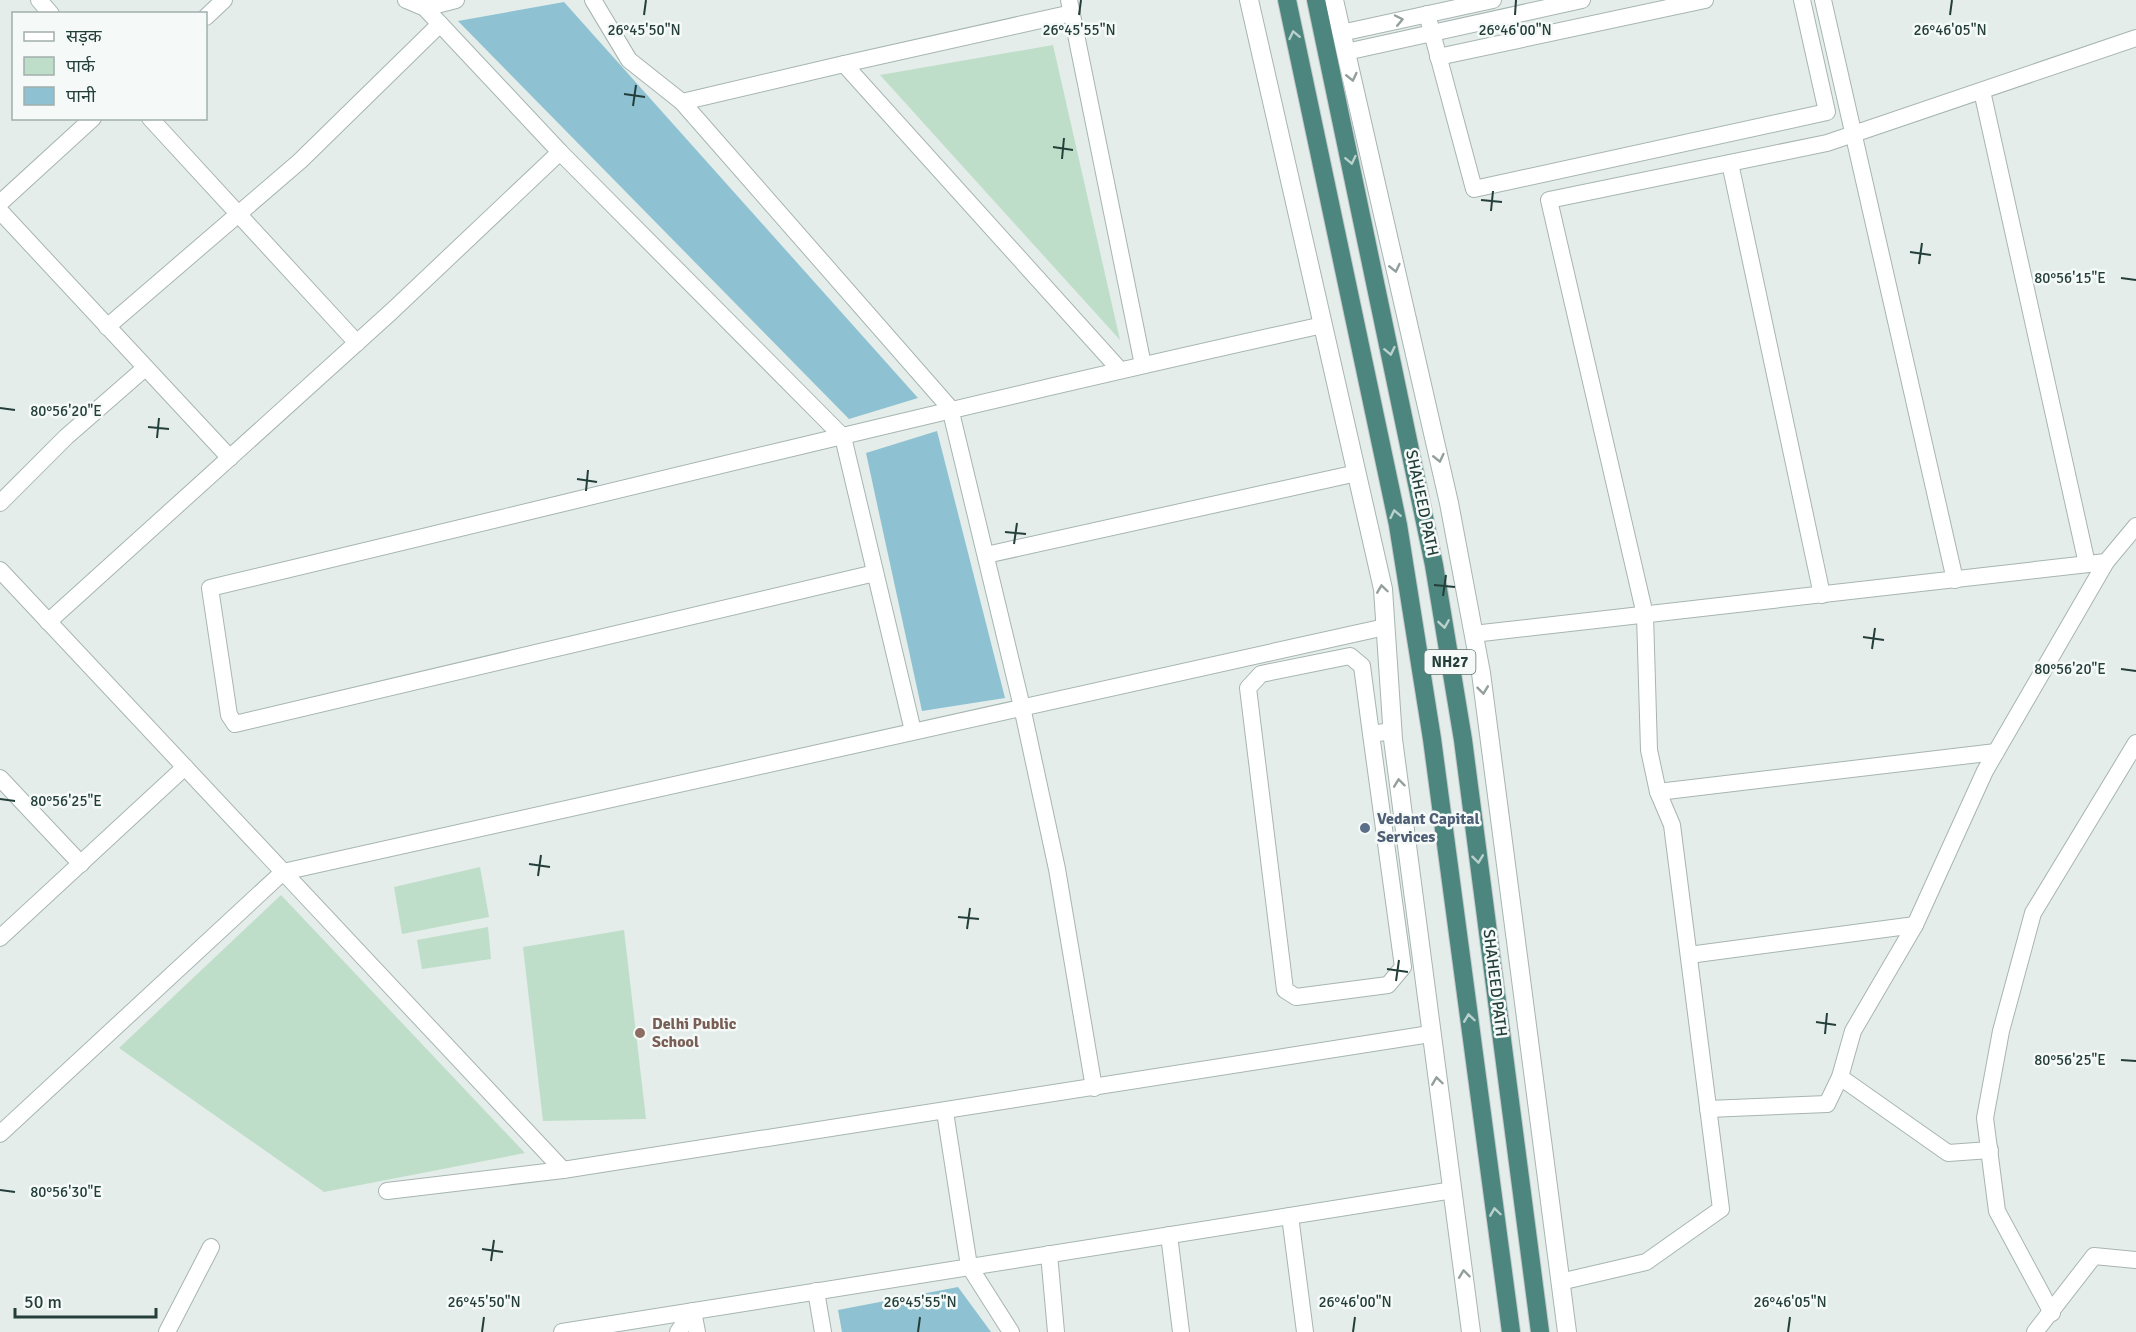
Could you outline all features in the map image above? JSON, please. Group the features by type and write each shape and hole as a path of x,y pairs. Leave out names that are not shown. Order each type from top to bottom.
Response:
{"highway":[{"name":"SHAHEED PATH","path":"1287,0 1398,525 1432,739 1511,1332"},
{"name":"SHAHEED PATH","path":"1316,0 1434,565 1463,740 1540,1332"}],"street":[{"path":"39,0 49,12"},
{"path":"207,16 224,0"},
{"path":"406,0 425,8 560,152 843,437 913,731"},
{"path":"425,8 456,0"},
{"path":"592,0 629,60 682,102 950,408 1022,707 1057,869 1094,1088"},
{"path":"1249,0 1383,589 1392,731 1430,1034 1471,1332"},
{"path":"1334,0 1449,503 1473,634 1567,1332"},
{"path":"1341,33 1493,0"},
{"path":"1346,52 1432,33 1505,8 1582,0"},
{"path":"1438,57 1705,0"},
{"path":"1427,14 1474,189 1827,112 1802,0"},
{"path":"1823,0 1955,580"},
{"path":"682,102 844,64 1070,6 1143,365"},
{"path":"107,327 300,161 440,24"},
{"path":"1560,1282 1646,1262 1721,1209 1672,825 1658,792 1649,750 1645,615 1549,200 1827,143 2136,38"},
{"path":"844,64 1120,370"},
{"path":"1982,91 2087,564"},
{"path":"0,203 91,120"},
{"path":"152,120 357,343"},
{"path":"48,622 357,343 560,152"},
{"path":"1730,163 1822,595"},
{"path":"0,211 230,458"},
{"path":"875,573 235,723 229,715 210,588 843,437 950,408 1323,325"},
{"path":"0,503 66,437 146,368"},
{"path":"986,555 1357,473"},
{"path":"1708,1109 1827,1104 1840,1077 1853,1031 1915,925 1996,752 2106,562 2136,526"},
{"path":"1473,634 2106,562"},
{"path":"0,570 563,1170"},
{"path":"0,1134 284,872 1385,627"},
{"path":"1350,656 1362,666 1371,734 1403,967 1388,985 1296,998 1285,990 1248,688 1261,674 1350,656"},
{"path":"1371,734 1392,731"},
{"path":"2052,1313 1997,1211 1985,1118 2001,1032 2033,913 2136,743"},
{"path":"1658,792 1996,752"},
{"path":"0,939 185,767"},
{"path":"0,778 81,864"},
{"path":"1390,873 1410,871"},
{"path":"1689,955 1915,925"},
{"path":"387,1191 563,1170 945,1112 1430,1034"},
{"path":"1840,1077 1948,1153 1990,1150"},
{"path":"945,1112 969,1266 1011,1332"},
{"path":"562,1332 1453,1190"},
{"path":"1290,1216 1305,1332"},
{"path":"1169,1235 1181,1332"},
{"path":"167,1332 211,1247"},
{"path":"1048,1254 1056,1332"},
{"path":"2035,1332 2094,1256 2136,1260"},
{"path":"816,1291 823,1332"},
{"path":"678,1332 693,1311"},
{"path":"693,1311 697,1332"}],"green space":[{"path":"1053,45 1120,340 880,75"},
{"path":"480,867 489,917 402,934 394,887"},
{"path":"281,895 525,1153 324,1192 119,1048"},
{"path":"488,927 491,959 422,969 417,940"},
{"path":"624,930 646,1119 543,1121 523,947"}],"water":[{"path":"564,2 918,398 849,419 458,21"},
{"path":"937,431 1005,698 922,711 866,453"},
{"path":"958,1287 991,1332 842,1332 838,1310"}],"place":[{"name":"Vedant Capital Services","path":"1365,828"},
{"name":"Delhi Public School","path":"640,1033"}]}
